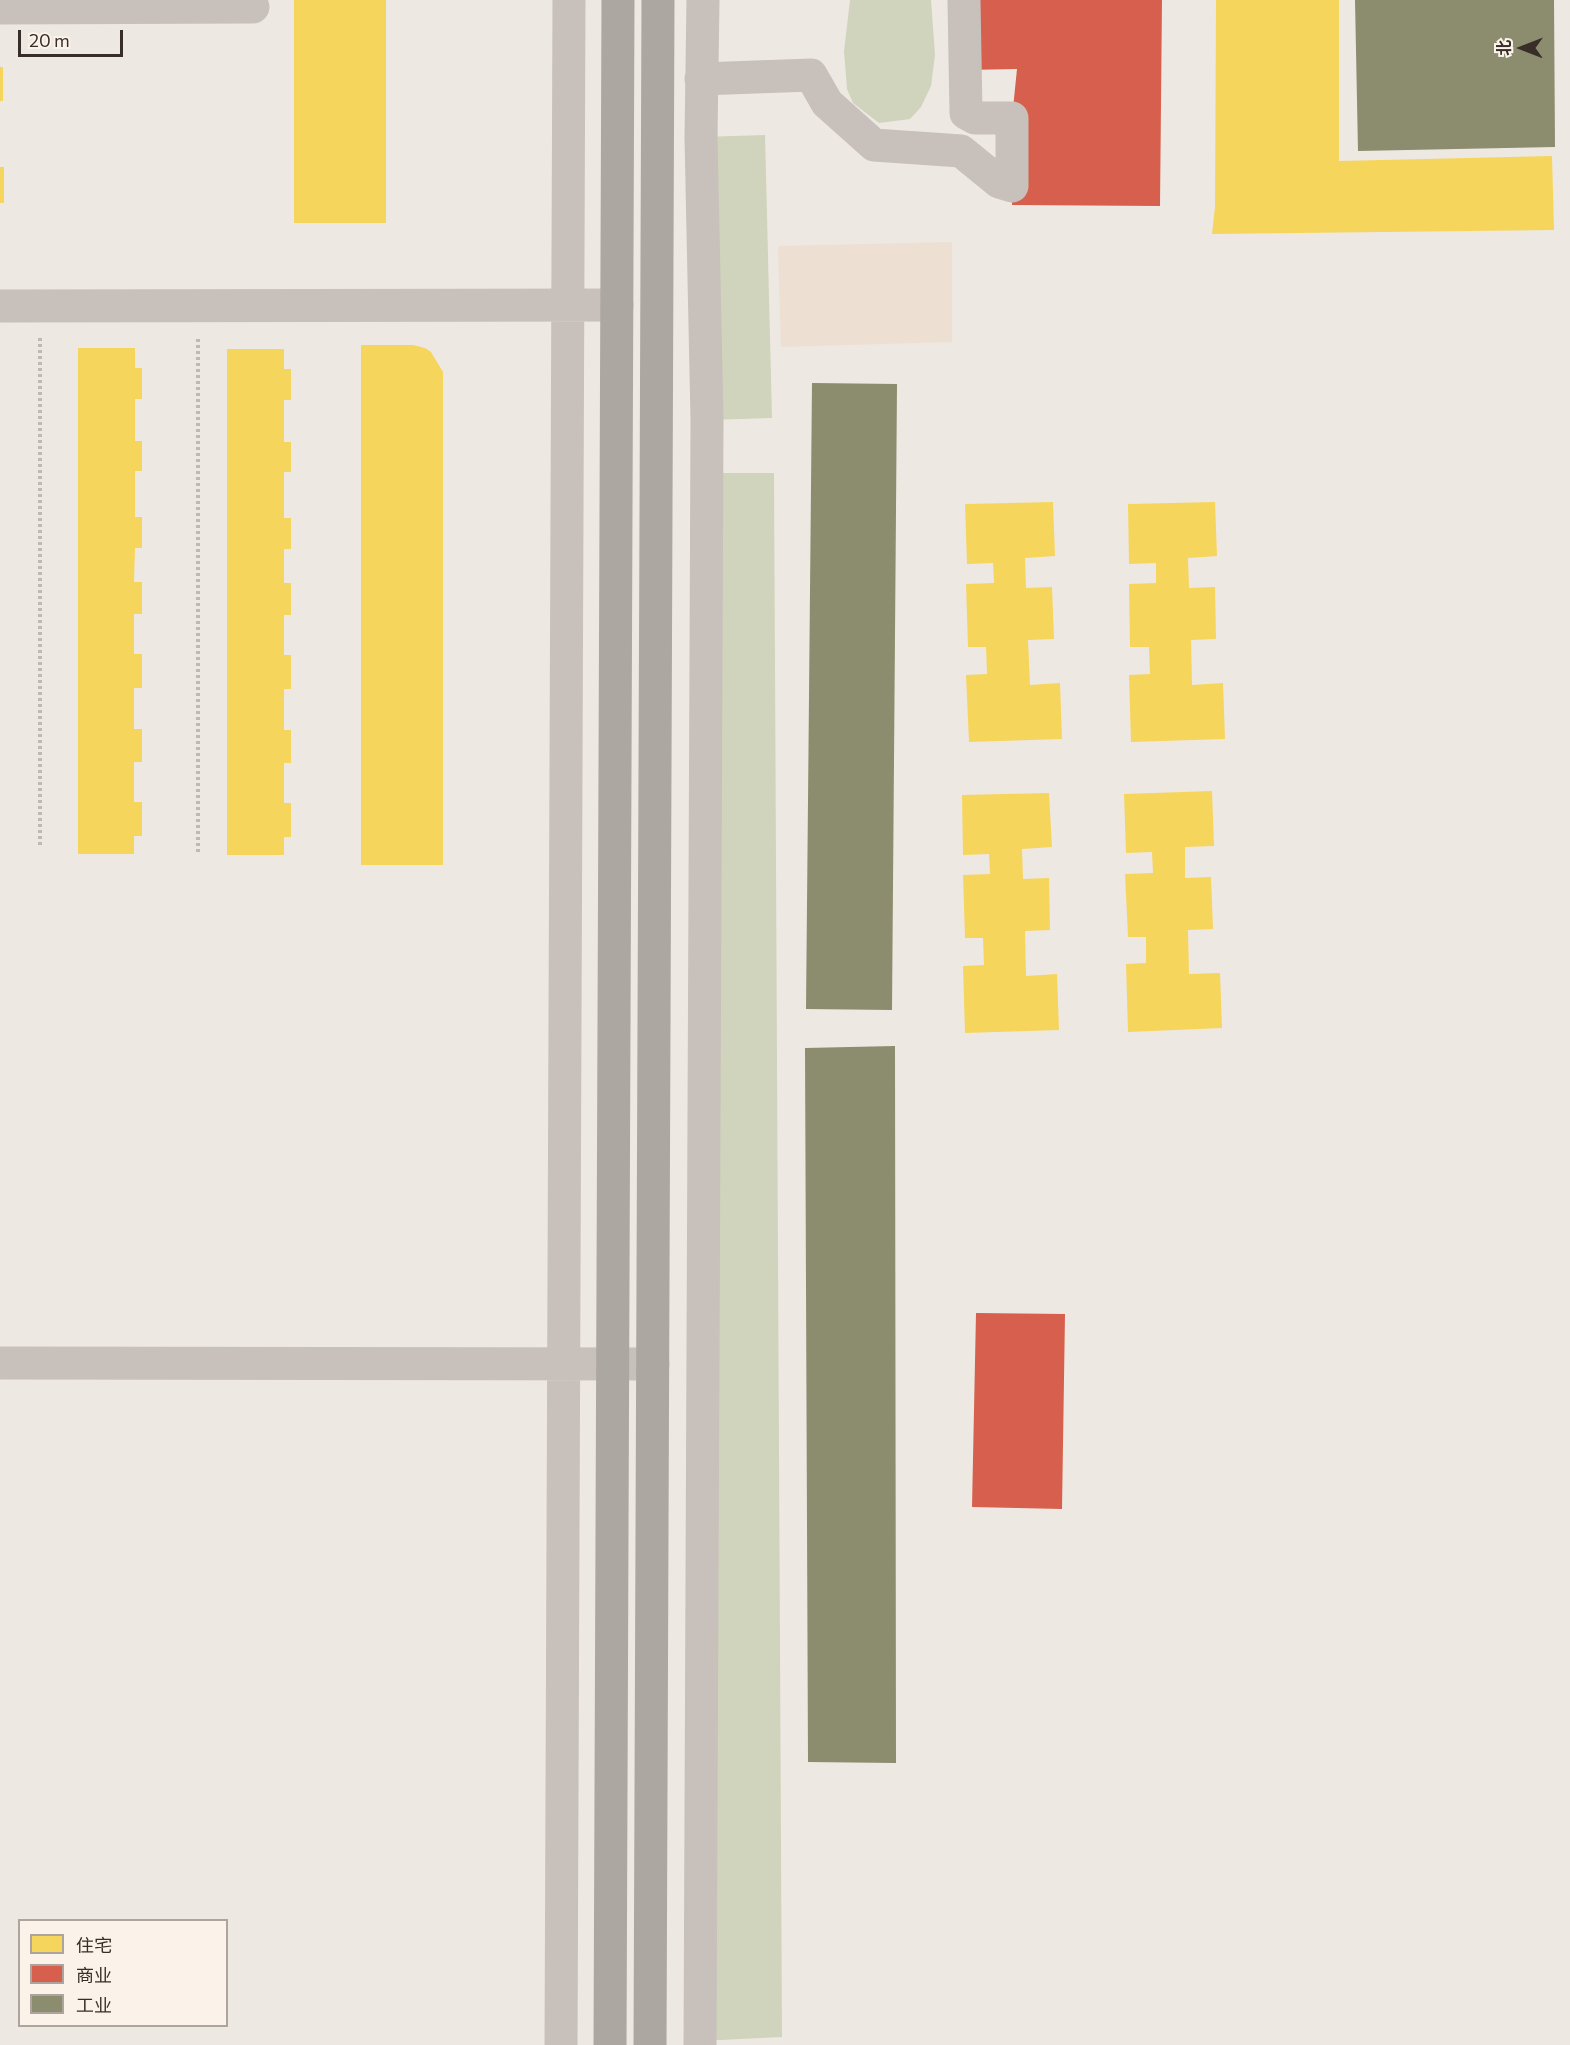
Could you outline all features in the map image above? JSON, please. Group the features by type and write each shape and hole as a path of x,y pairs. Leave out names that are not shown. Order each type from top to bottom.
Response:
{"highway":[{"path":"610,2045 618,0"},
{"path":"650,2045 658,0"}],"street":[{"path":"561,2045 569,0"},
{"path":"700,2045 707,420 701,79 703,0 716,0"},
{"path":"701,79 811,75 827,103 874,145 961,151 999,182 1012,186 1012,118 975,118 966,113 964,0"},
{"path":"0,8 253,7"},
{"path":"0,306 617,305"},
{"path":"0,1363 653,1364"}],"path":[{"path":"40,306 40,848"},
{"path":"198,306 198,854"}],"green space":[{"path":"850,0 931,0 935,55 931,86 921,107 910,119 879,123 853,103 847,89 844,51"},
{"path":"765,135 772,418 707,420 701,137"},
{"path":"707,473 774,473 782,2037 700,2041"}],"shaded area":[{"path":"952,242 952,342 781,347 778,246"}],"building: 住宅":[{"path":"294,0 386,0 386,223 294,223"},
{"path":"1216,0 1339,0 1339,161 1552,156 1554,230 1212,234 1215,207"},
{"path":"0,67 3,67 3,101 0,101"},
{"path":"0,167 4,167 4,203 0,203"},
{"path":"361,345 413,345 425,348 431,352 443,372 443,865 361,865"},
{"path":"78,348 135,348 135,368 142,368 142,399 135,399 135,441 142,441 142,471 135,471 135,517 142,517 142,548 135,548 134,582 142,582 142,614 134,614 134,654 142,654 142,688 134,688 134,729 142,729 142,762 134,762 134,802 142,802 142,836 134,836 134,854 78,854"},
{"path":"227,349 284,349 284,369 291,369 291,400 284,400 284,442 291,442 291,472 284,472 284,518 291,518 291,549 284,549 284,583 291,583 291,615 284,615 284,655 291,655 291,689 284,689 284,730 291,730 291,763 284,763 284,803 291,803 291,837 284,837 284,855 227,855"},
{"path":"1053,502 1055,556 1025,558 1026,588 1052,587 1054,639 1028,640 1030,685 1060,683 1062,739 969,742 966,675 987,674 986,647 968,647 966,584 994,583 993,563 967,564 965,504"},
{"path":"1215,502 1217,556 1188,558 1189,588 1215,587 1216,639 1191,640 1192,685 1223,683 1225,739 1131,742 1129,675 1150,674 1149,647 1130,647 1129,584 1156,583 1156,563 1129,564 1128,504"},
{"path":"1212,791 1214,846 1185,847 1185,878 1211,877 1213,929 1188,930 1189,974 1220,973 1222,1028 1128,1032 1126,964 1146,963 1146,937 1128,937 1125,874 1153,873 1152,852 1126,853 1124,794"},
{"path":"1049,793 1052,847 1022,849 1023,879 1049,878 1050,930 1025,931 1026,976 1057,974 1059,1030 965,1033 963,966 984,965 983,938 965,938 963,875 990,874 989,854 963,855 962,795"}],"building: 商业":[{"path":"964,0 1162,0 1160,206 1012,205 1012,118 1017,69 966,70"},
{"path":"976,1313 1065,1314 1062,1509 972,1507"}],"building: 工业":[{"path":"1355,0 1554,0 1555,147 1358,151"},
{"path":"812,383 897,384 892,1010 806,1009"},
{"path":"895,1046 896,1763 808,1762 805,1048"}]}
